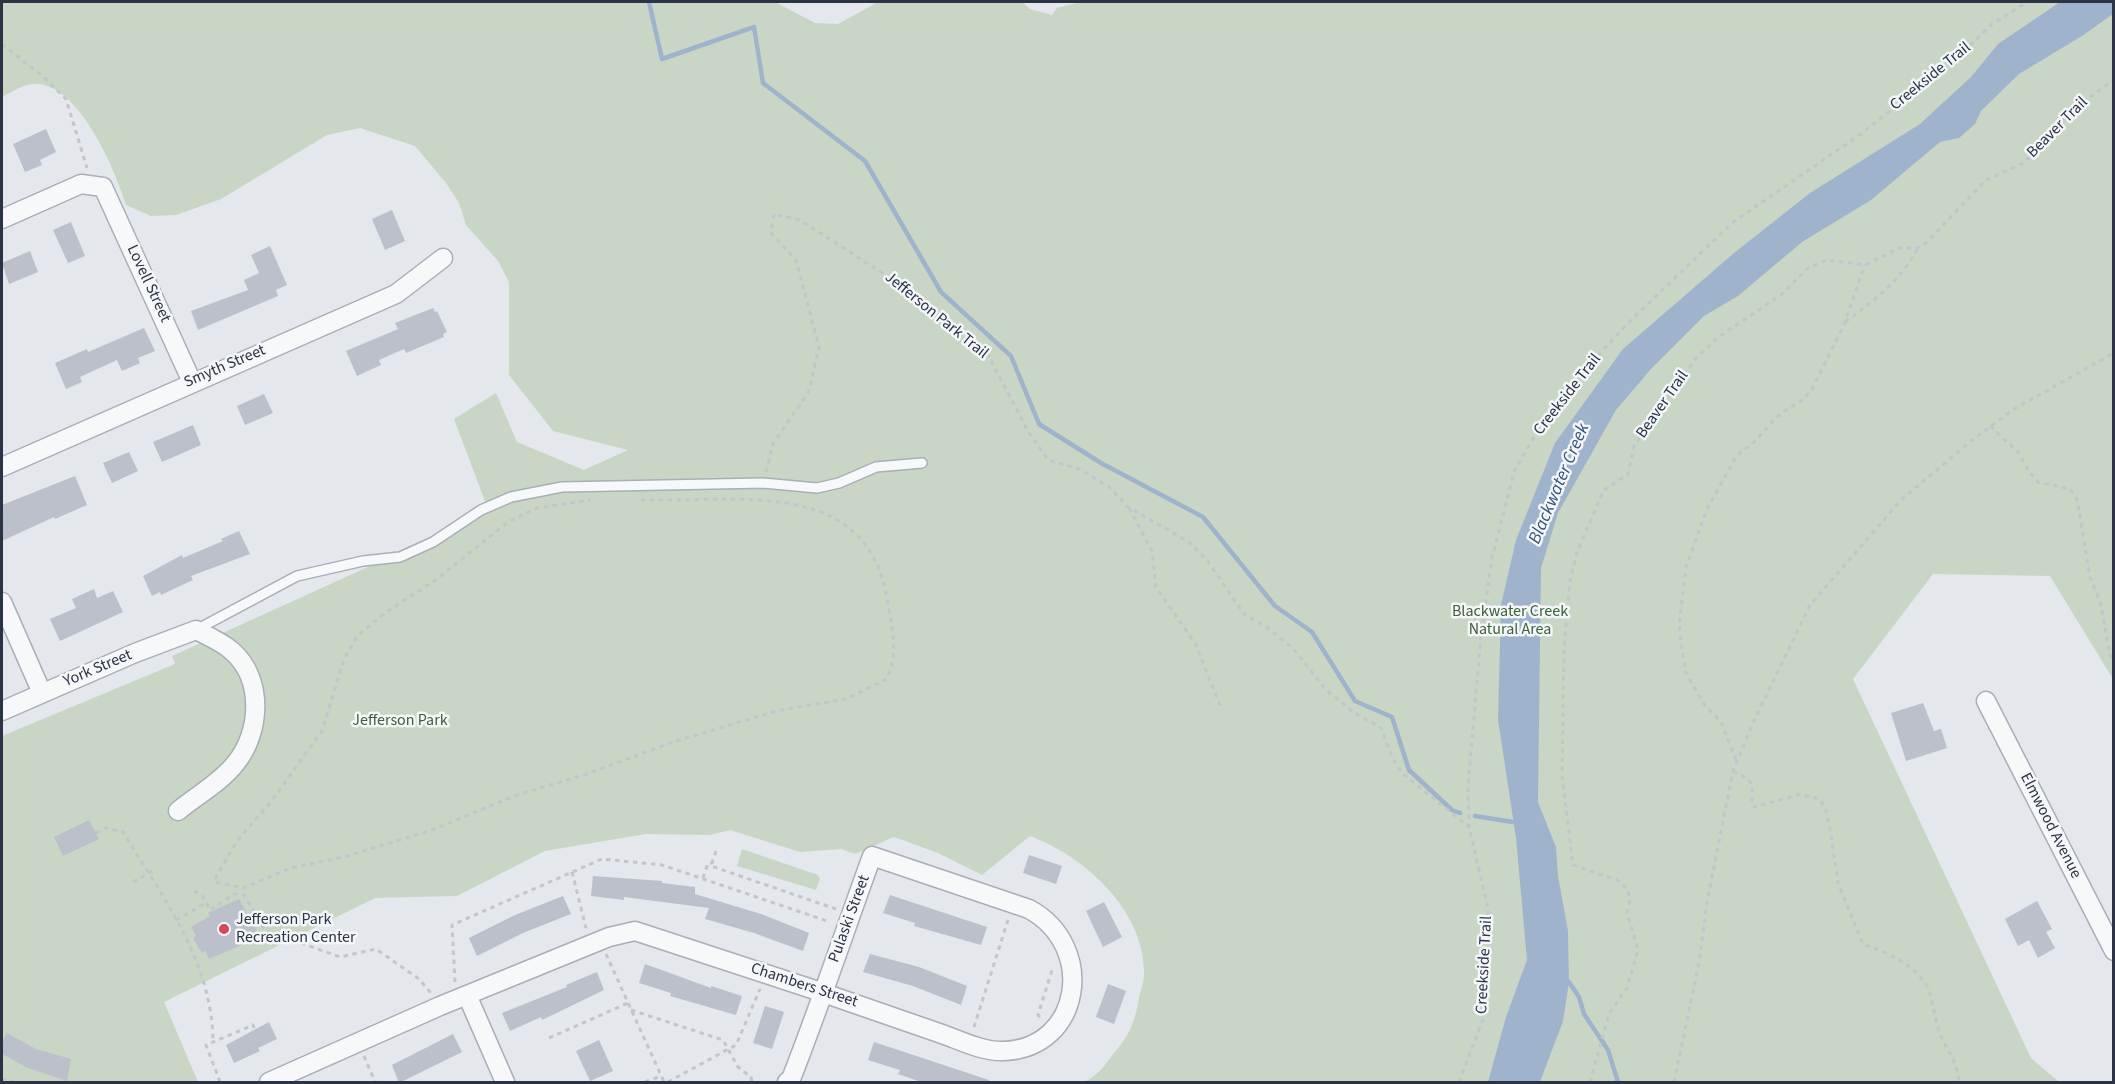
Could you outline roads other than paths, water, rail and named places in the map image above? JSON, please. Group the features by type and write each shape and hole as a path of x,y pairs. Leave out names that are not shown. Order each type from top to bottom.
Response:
{"street":[{"name":"Lovell Street","path":"2,219 81,184 98,187 192,382"},
{"name":"Smyth Street","path":"2,467 396,294 443,258"},
{"path":"2,602 42,693"},
{"name":"York Street","path":"2,711 196,630"},
{"path":"178,811 235,765 250,741 255,713 254,683 244,663 231,650 196,630"},
{"name":"Elmwood Avenue","path":"1986,701 2114,951"},
{"name":"Pulaski Street","path":"787,1083 791,1079 824,993 872,856"},
{"name":"Chambers Street","path":"269,1083 461,991 609,937 635,931 994,1051 1018,1049 1041,1039 1058,1022 1070,1000 1073,986 1071,959 1060,934 1041,915 872,856"},
{"path":"461,991 505,1083"}],"lane":[{"path":"196,630 297,576 363,561 400,557 433,542 481,510 511,497 562,487 763,483 817,488 839,483 876,467 922,463"}],"water":[{"name":"Blackwater Creek","path":"2060,2 2113,2 2113,14 2082,36 2019,74 1981,111 1975,124 1959,138 1940,142 1871,200 1802,242 1738,296 1704,316 1651,369 1616,410 1558,513 1541,568 1538,802 1556,847 1558,876 1568,931 1569,982 1563,1021 1540,1082 1488,1082 1506,1017 1527,960 1516,838 1498,720 1501,605 1516,540 1555,443 1623,349 1734,253 1810,193 1920,124 1971,77 1998,44"}],"waterway":[{"path":"649,2 662,59 754,27 763,83 865,161 941,292 1011,356 1039,424 1101,463 1203,517 1275,606 1312,632 1355,701 1392,717 1409,770 1452,810 1460,813"},
{"path":"1475,816 1519,823"},
{"path":"1565,981 1569,982 1579,997 1584,1014 1608,1050 1618,1082"}],"place":[{"name":"Jefferson Park Recreation Center","path":"224,929"}],"park label":[{"name":"Blackwater Creek Natural Area","path":"1510,621"},
{"name":"Jefferson Park","path":"400,721"}]}
